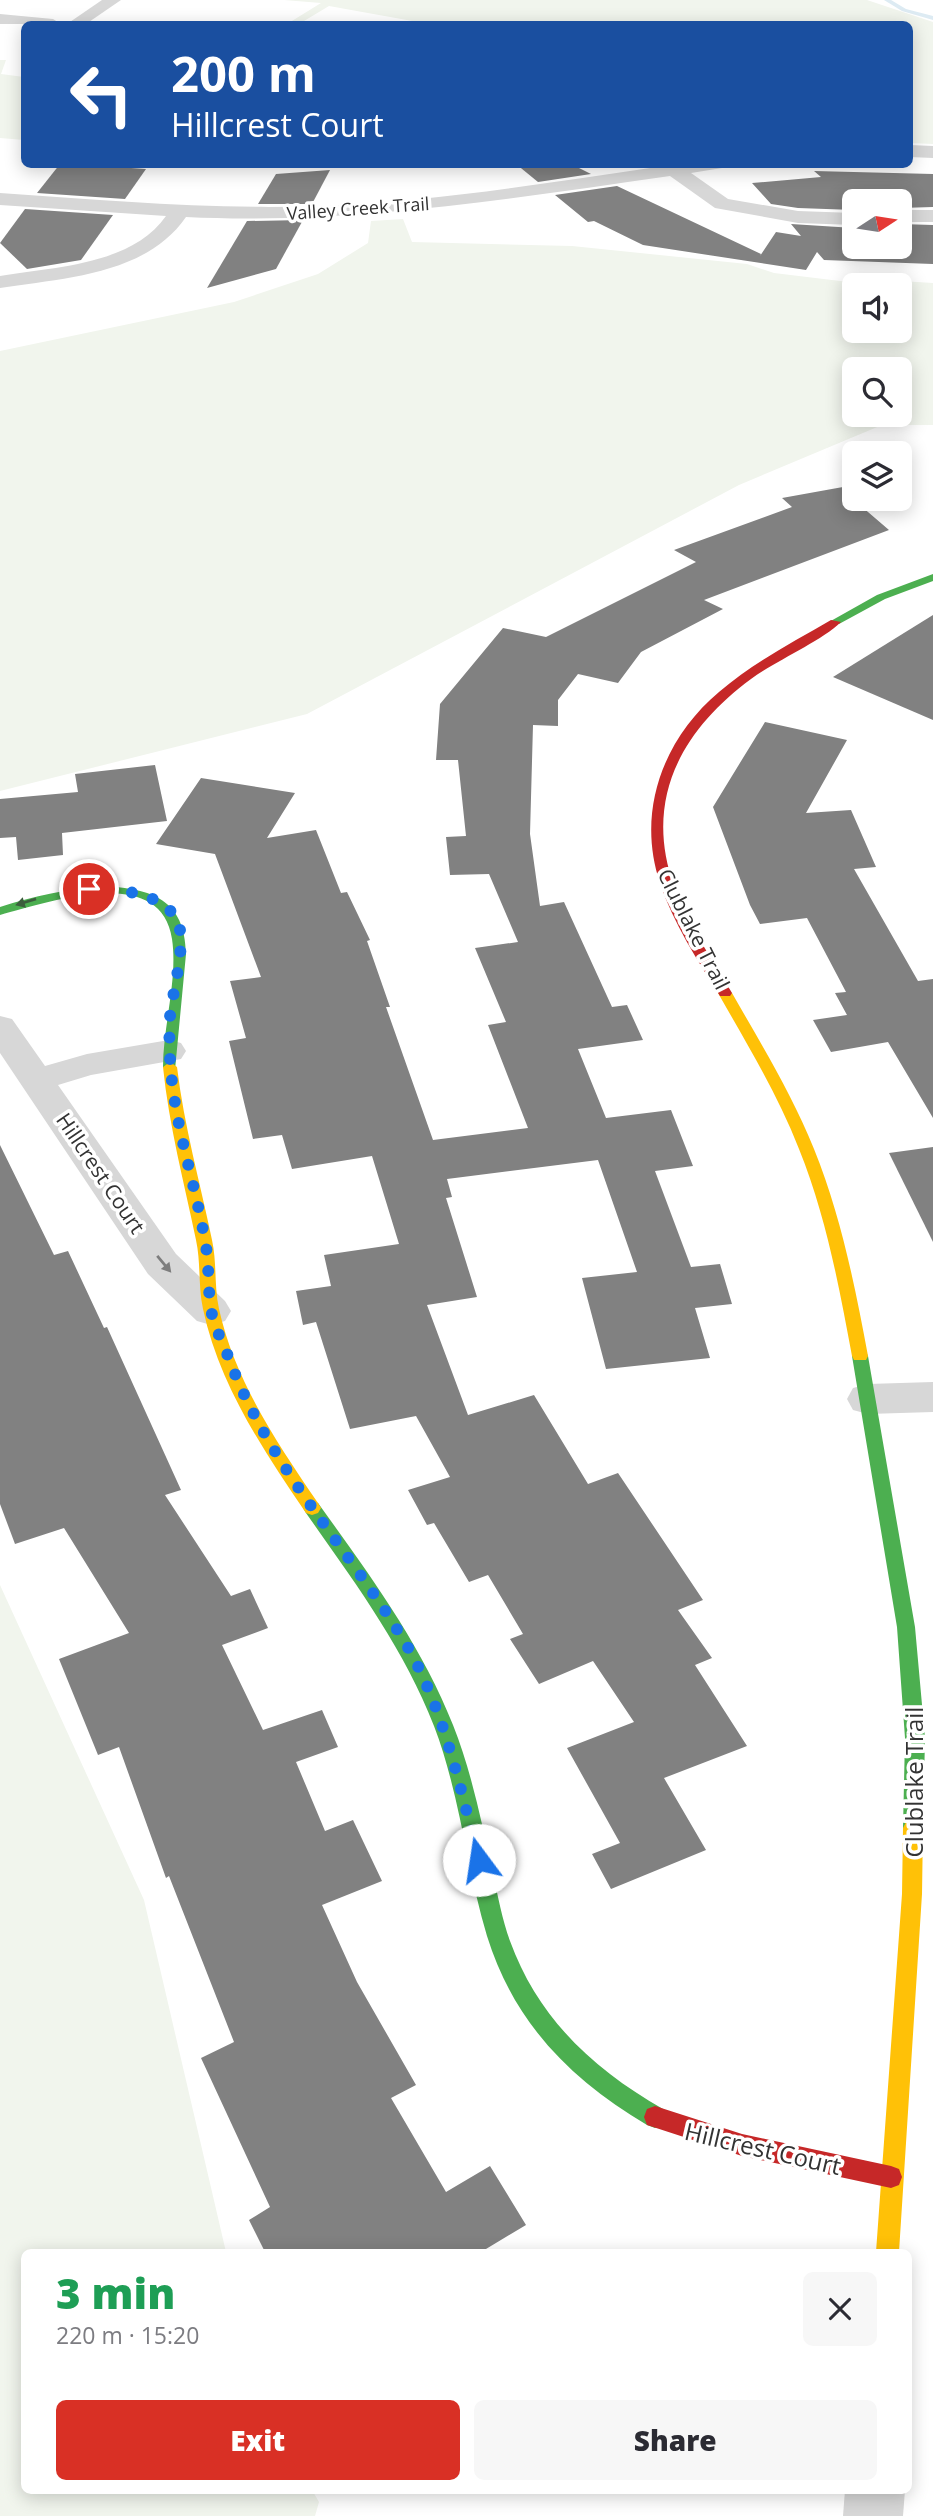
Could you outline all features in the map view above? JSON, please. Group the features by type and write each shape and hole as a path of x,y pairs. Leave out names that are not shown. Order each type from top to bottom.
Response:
{"street":[{"path":"80,21 113,0"},
{"path":"0,19 21,21"},
{"path":"913,151 933,152"},
{"name":"Valley Creek Trail","path":"0,199 180,211 282,213 391,208 662,168"},
{"path":"670,168 722,204 812,219 842,219"},
{"path":"0,282 87,265 133,252 167,233 180,211"},
{"path":"912,216 933,216"},
{"name":"Clublake Trail","path":"887,2249 912,1894 915,1738 906,1628 868,1399 836,1238 808,1149 668,888 655,830 657,808 669,768 689,727 701,713 737,683 865,603 933,577"},
{"name":"Hillcrest Court","path":"0,911 41,898 89,889 122,891 162,905 179,924 169,1051 173,1103 206,1252 211,1311 238,1385 274,1454 389,1618 429,1691 451,1747 499,1938 513,1977 539,2024 589,2075 652,2117 694,2135 741,2148 891,2177"},
{"name":"Hillcrest Court","path":"0,1027 162,1264 211,1311"},
{"path":"37,1080 87,1065 169,1051"},
{"path":"868,1399 933,1397"},
{"path":"873,2516 875,2494"}],"shaded area":[{"path":"284,0 867,0 933,22 933,144 913,143 913,21 412,21 329,6 304,21 292,21 321,3"},
{"path":"0,60 6,60 1,74 21,77 21,140 0,138"},
{"path":"403,219 412,242 572,246 747,264 774,273 842,281 842,343 912,343 912,282 933,283 933,425 912,425 912,357 842,357 842,427 877,427 739,485 307,714 0,791 0,351 234,302 318,274 368,243 371,221"},
{"path":"0,1585 144,1900 225,2249 21,2249 21,2494 314,2494 319,2502 315,2516 0,2516"}],"building":[{"path":"57,168 146,169 125,199 37,193"},
{"path":"521,168 579,168 591,174 538,182"},
{"path":"330,170 312,204 258,204 276,174"},
{"path":"814,171 933,174 933,207 912,208 912,189 842,189 842,210 798,208 771,204 752,183 821,177"},
{"path":"617,186 761,254 760,256 776,232 801,236 791,224 842,227 842,259 912,259 912,224 933,225 933,264 824,260 817,252 806,270 643,245 594,221 588,222 555,195"},
{"path":"25,209 113,215 81,260 27,269 0,243"},
{"path":"303,220 276,269 207,288 247,221"},
{"path":"842,487 842,511 867,511 889,530 704,600 723,609 641,652 618,683 578,674 558,700 558,726 533,725 530,834 540,906 564,902 612,1007 627,1005 643,1040 578,1049 606,1118 671,1110 693,1166 655,1171 691,1267 720,1264 732,1304 695,1308 710,1358 606,1369 582,1278 637,1272 598,1160 447,1179 452,1197 446,1198 477,1297 427,1305 468,1415 534,1395 588,1484 618,1473 703,1600 678,1610 712,1658 695,1665 747,1746 664,1778 706,1850 611,1889 592,1854 620,1843 567,1748 634,1722 593,1661 539,1684 510,1639 523,1634 488,1575 469,1582 434,1523 427,1525 408,1490 450,1477 416,1416 350,1429 316,1322 303,1325 296,1291 331,1286 324,1255 399,1244 372,1156 292,1169 282,1135 253,1139 229,1041 246,1038 230,981 261,977 215,854 156,844 201,778 295,793 267,838 316,830 341,893 347,892 370,940 367,941 390,1007 386,1007 433,1140 528,1128 488,1025 506,1022 475,948 518,942 489,874 450,875 446,837 466,836 458,760 436,760 440,704 503,628 546,637 696,562 674,550 792,507 782,498"},
{"path":"933,615 933,720 833,677"},
{"path":"765,722 847,740 806,813 851,810 876,867 854,869 918,981 933,979 933,1118 888,1042 831,1052 813,1020 847,1015 835,993 846,992 807,918 760,924 750,905 713,807"},
{"path":"155,765 167,821 62,833 63,855 18,860 16,837 0,838 0,799 78,792 75,774"},
{"path":"0,1145 54,1255 68,1251 104,1328 107,1327 181,1490 165,1495 231,1596 250,1589 268,1628 222,1645 263,1730 322,1710 338,1747 296,1762 325,1831 353,1820 382,1881 322,1905 357,1982 416,2085 391,2098 446,2192 490,2166 526,2225 486,2249 264,2249 249,2220 270,2207 201,2058 234,2042 169,1876 166,1878 119,1747 98,1755 59,1659 129,1633 64,1528 15,1544 0,1504"},
{"path":"933,1147 933,1242 889,1153"}],"waterway":[{"path":"887,0 904,10 933,18"}],"traffic: fast":[{"path":"835,622 881,597 933,577"},
{"path":"0,911 74,892 103,890 131,891 154,899 171,914 179,938 179,954 170,1067"},
{"path":"860,1356 906,1627 915,1738 913,1828"},
{"path":"312,1508 401,1639 443,1725 461,1779 499,1940 525,1998 559,2045 580,2065 602,2084 655,2117"}],"traffic: slow":[{"path":"725,993 786,1104 817,1177 842,1265 860,1356"},
{"path":"170,1067 180,1132 206,1248 209,1300 218,1336 252,1413 312,1508"},
{"path":"887,2249 912,1894 913,1828"}],"traffic: jam":[{"path":"725,993 679,912 664,875 658,846 658,826 666,772 680,743 700,717 723,694 749,674 835,622"},
{"path":"655,2117 742,2145 891,2177"}],"route":[{"path":"89,889 122,891 151,900 162,905 179,924 179,950 169,1039 171,1090 206,1252 211,1311 238,1385 274,1454 389,1618 417,1665 451,1747 479,1860"}]}
